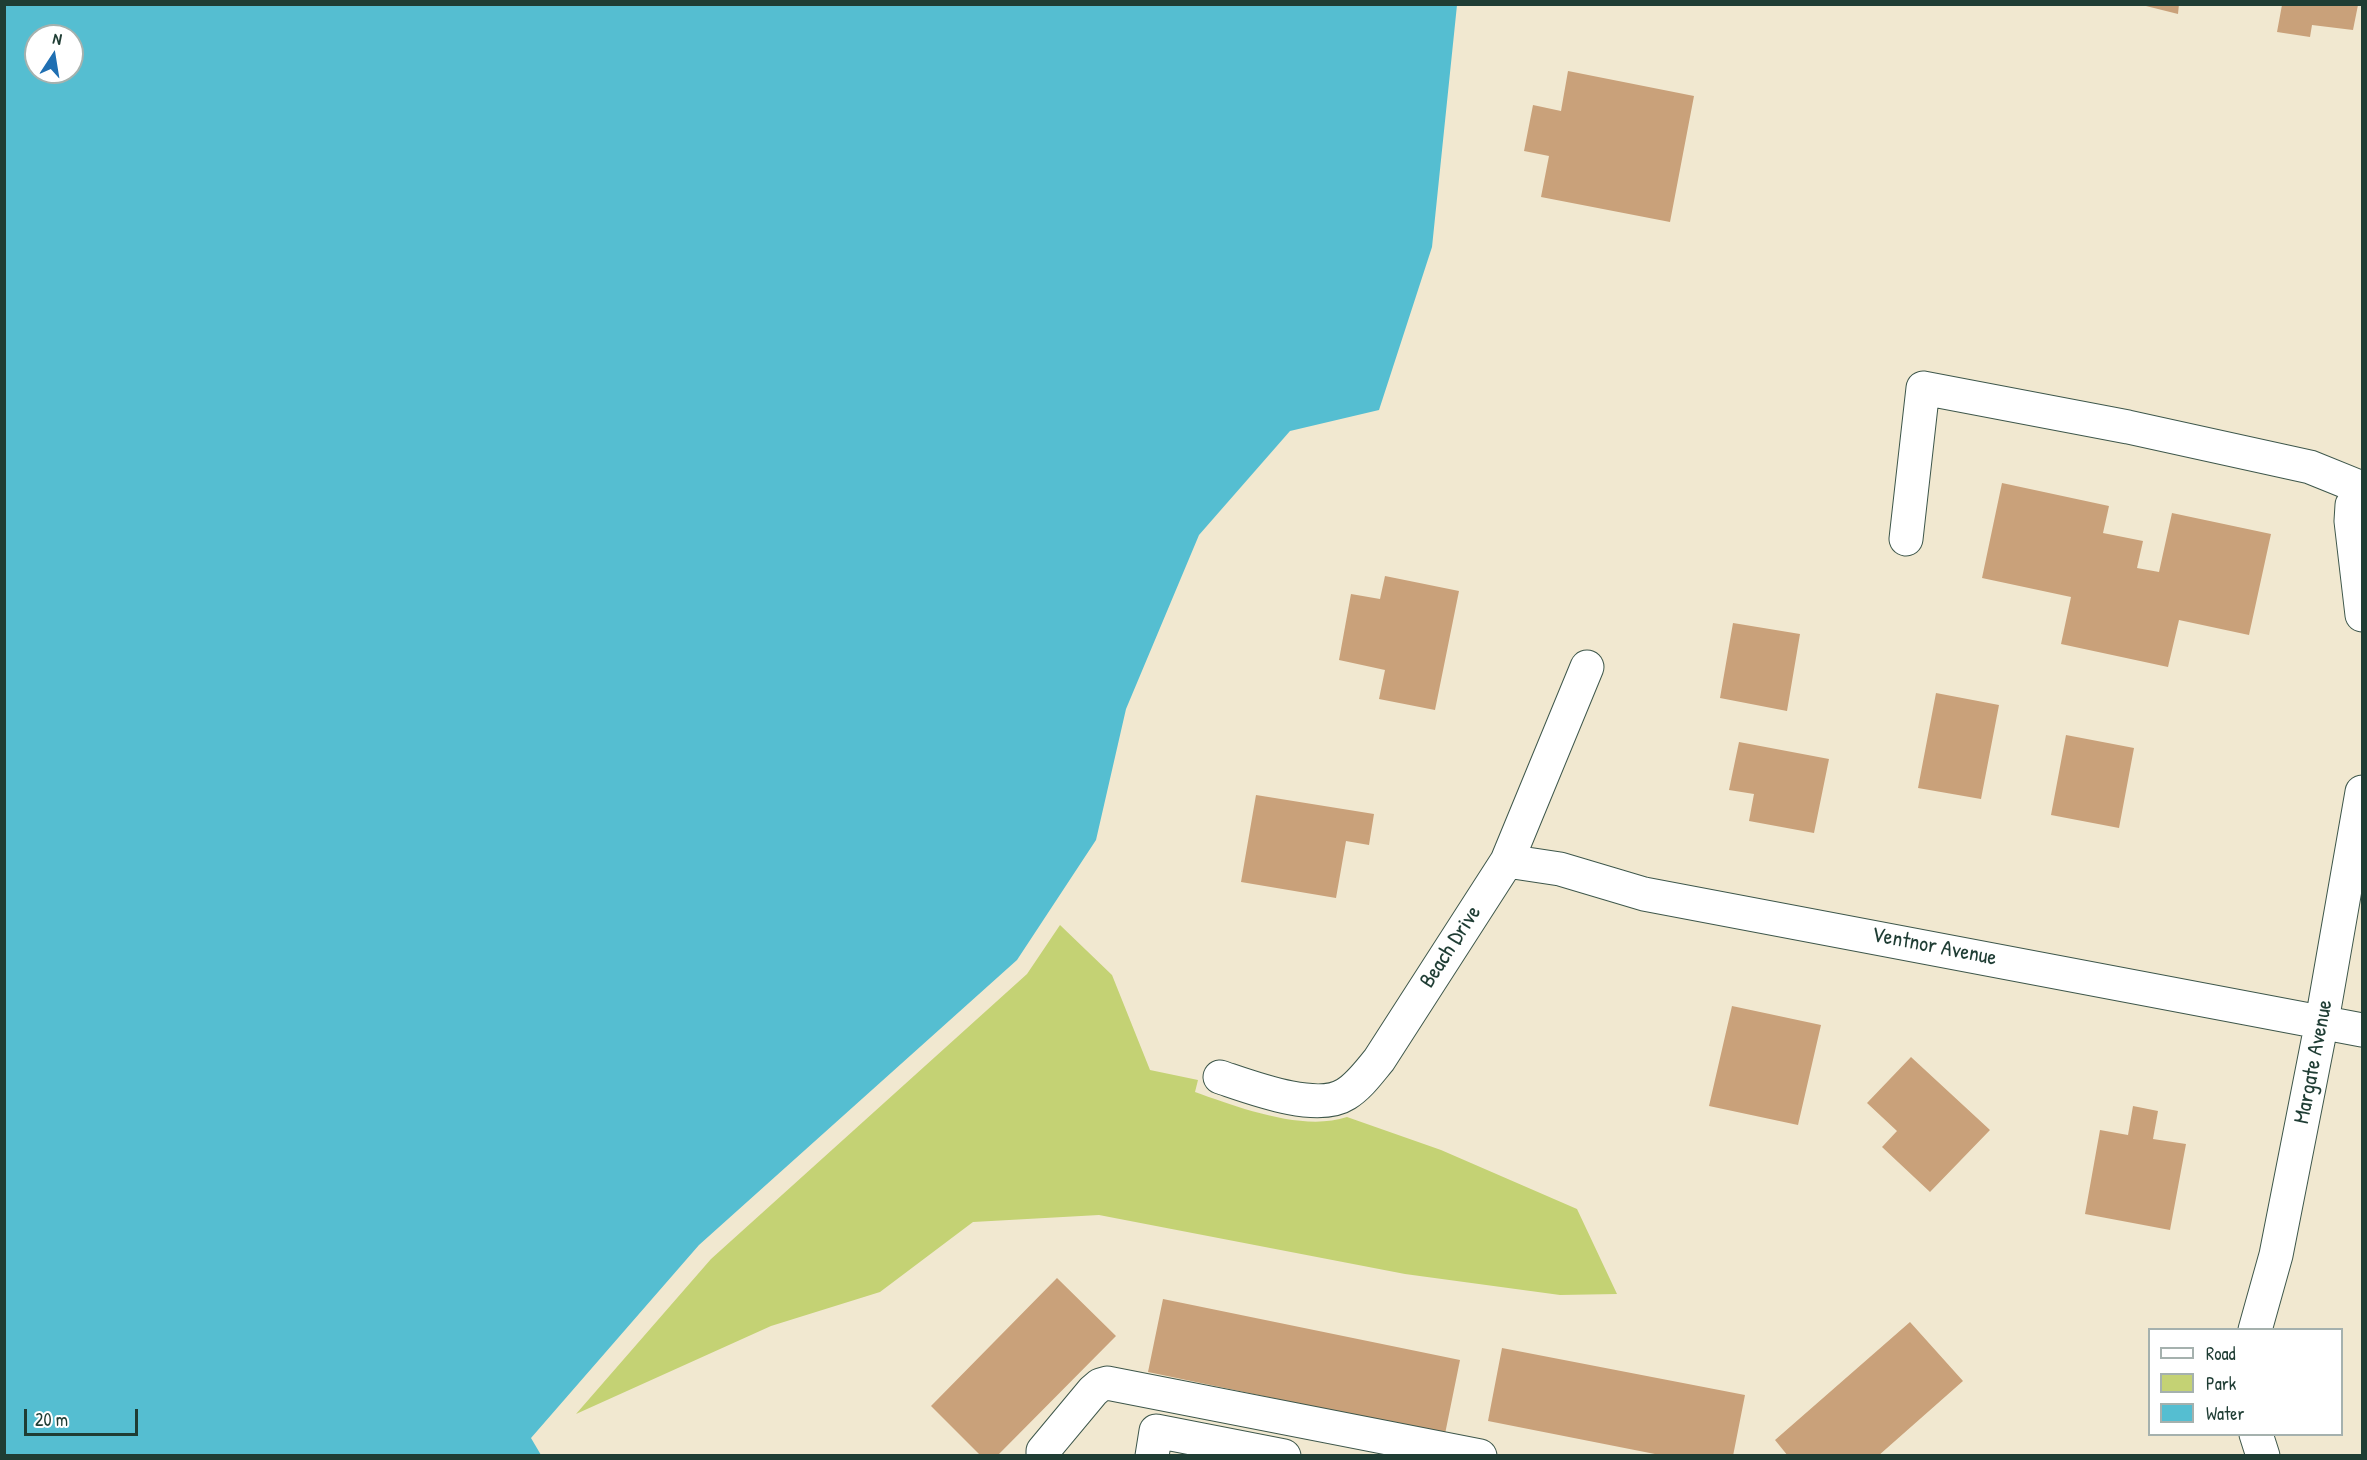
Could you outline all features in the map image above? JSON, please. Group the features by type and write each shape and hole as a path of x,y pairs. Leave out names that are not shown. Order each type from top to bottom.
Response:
{"street":[{"path":"1906,538 1923,388 2128,427 2310,468 2362,488"},
{"path":"2362,494 2352,505 2351,521 2362,615"},
{"name":"Beach Drive","path":"1220,1077 1259,1089 1318,1102 1334,1100 1347,1094 1379,1060 1507,861 1587,667"},
{"name":"Margate Avenue","path":"2255,1328 2276,1255 2322,1021 2362,792"},
{"name":"Ventnor Avenue","path":"1507,861 1560,869 1644,894 2362,1030"},
{"path":"1043,1455 1043,1451 1093,1391 1107,1383 1480,1455"},
{"path":"1152,1455 1156,1431 1284,1455"},
{"path":"2257,1436 2263,1455"}],"green space":[{"path":"1060,925 1112,975 1150,1070 1198,1080 1195,1092 1270,1116 1311,1122 1347,1117 1441,1150 1577,1209 1617,1294 1560,1295 1405,1274 1099,1215 973,1222 880,1292 771,1326 576,1414 711,1259 1027,974"}],"water":[{"path":"5,4 1457,5 1432,247 1379,410 1290,431 1199,535 1126,709 1096,840 1017,960 699,1245 531,1438 541,1455 5,1455"}],"building":[{"path":"2138,4 2179,4 2178,14"},
{"path":"2282,5 2358,5 2353,30 2312,25 2310,37 2277,32"},
{"path":"1568,71 1694,96 1670,222 1541,197 1549,156 1524,151 1533,105 1561,111"},
{"path":"2002,483 2109,506 2103,533 2143,541 2137,568 2159,572 2172,513 2271,534 2249,635 2179,620 2168,667 2061,644 2071,597 1982,578"},
{"path":"1385,576 1459,591 1435,710 1379,699 1385,670 1339,660 1351,594 1380,599"},
{"path":"1733,623 1800,634 1787,711 1720,698"},
{"path":"1936,693 1999,705 1981,799 1918,788"},
{"path":"2066,735 2134,748 2119,828 2051,815"},
{"path":"1739,742 1829,759 1814,833 1749,821 1754,794 1729,790"},
{"path":"1256,795 1374,814 1369,845 1346,841 1336,898 1241,882"},
{"path":"1732,1006 1821,1025 1798,1125 1709,1106"},
{"path":"1911,1057 1990,1130 1930,1192 1882,1147 1897,1131 1867,1103"},
{"path":"2133,1106 2158,1111 2153,1139 2186,1144 2170,1230 2085,1214 2100,1130 2128,1135"},
{"path":"1057,1278 1116,1336 997,1456 981,1456 931,1406"},
{"path":"1163,1299 1460,1360 1445,1434 1148,1372"},
{"path":"1910,1322 1963,1381 1878,1456 1788,1456 1775,1440"},
{"path":"1502,1348 1745,1395 1733,1456 1665,1456 1488,1421"}]}
